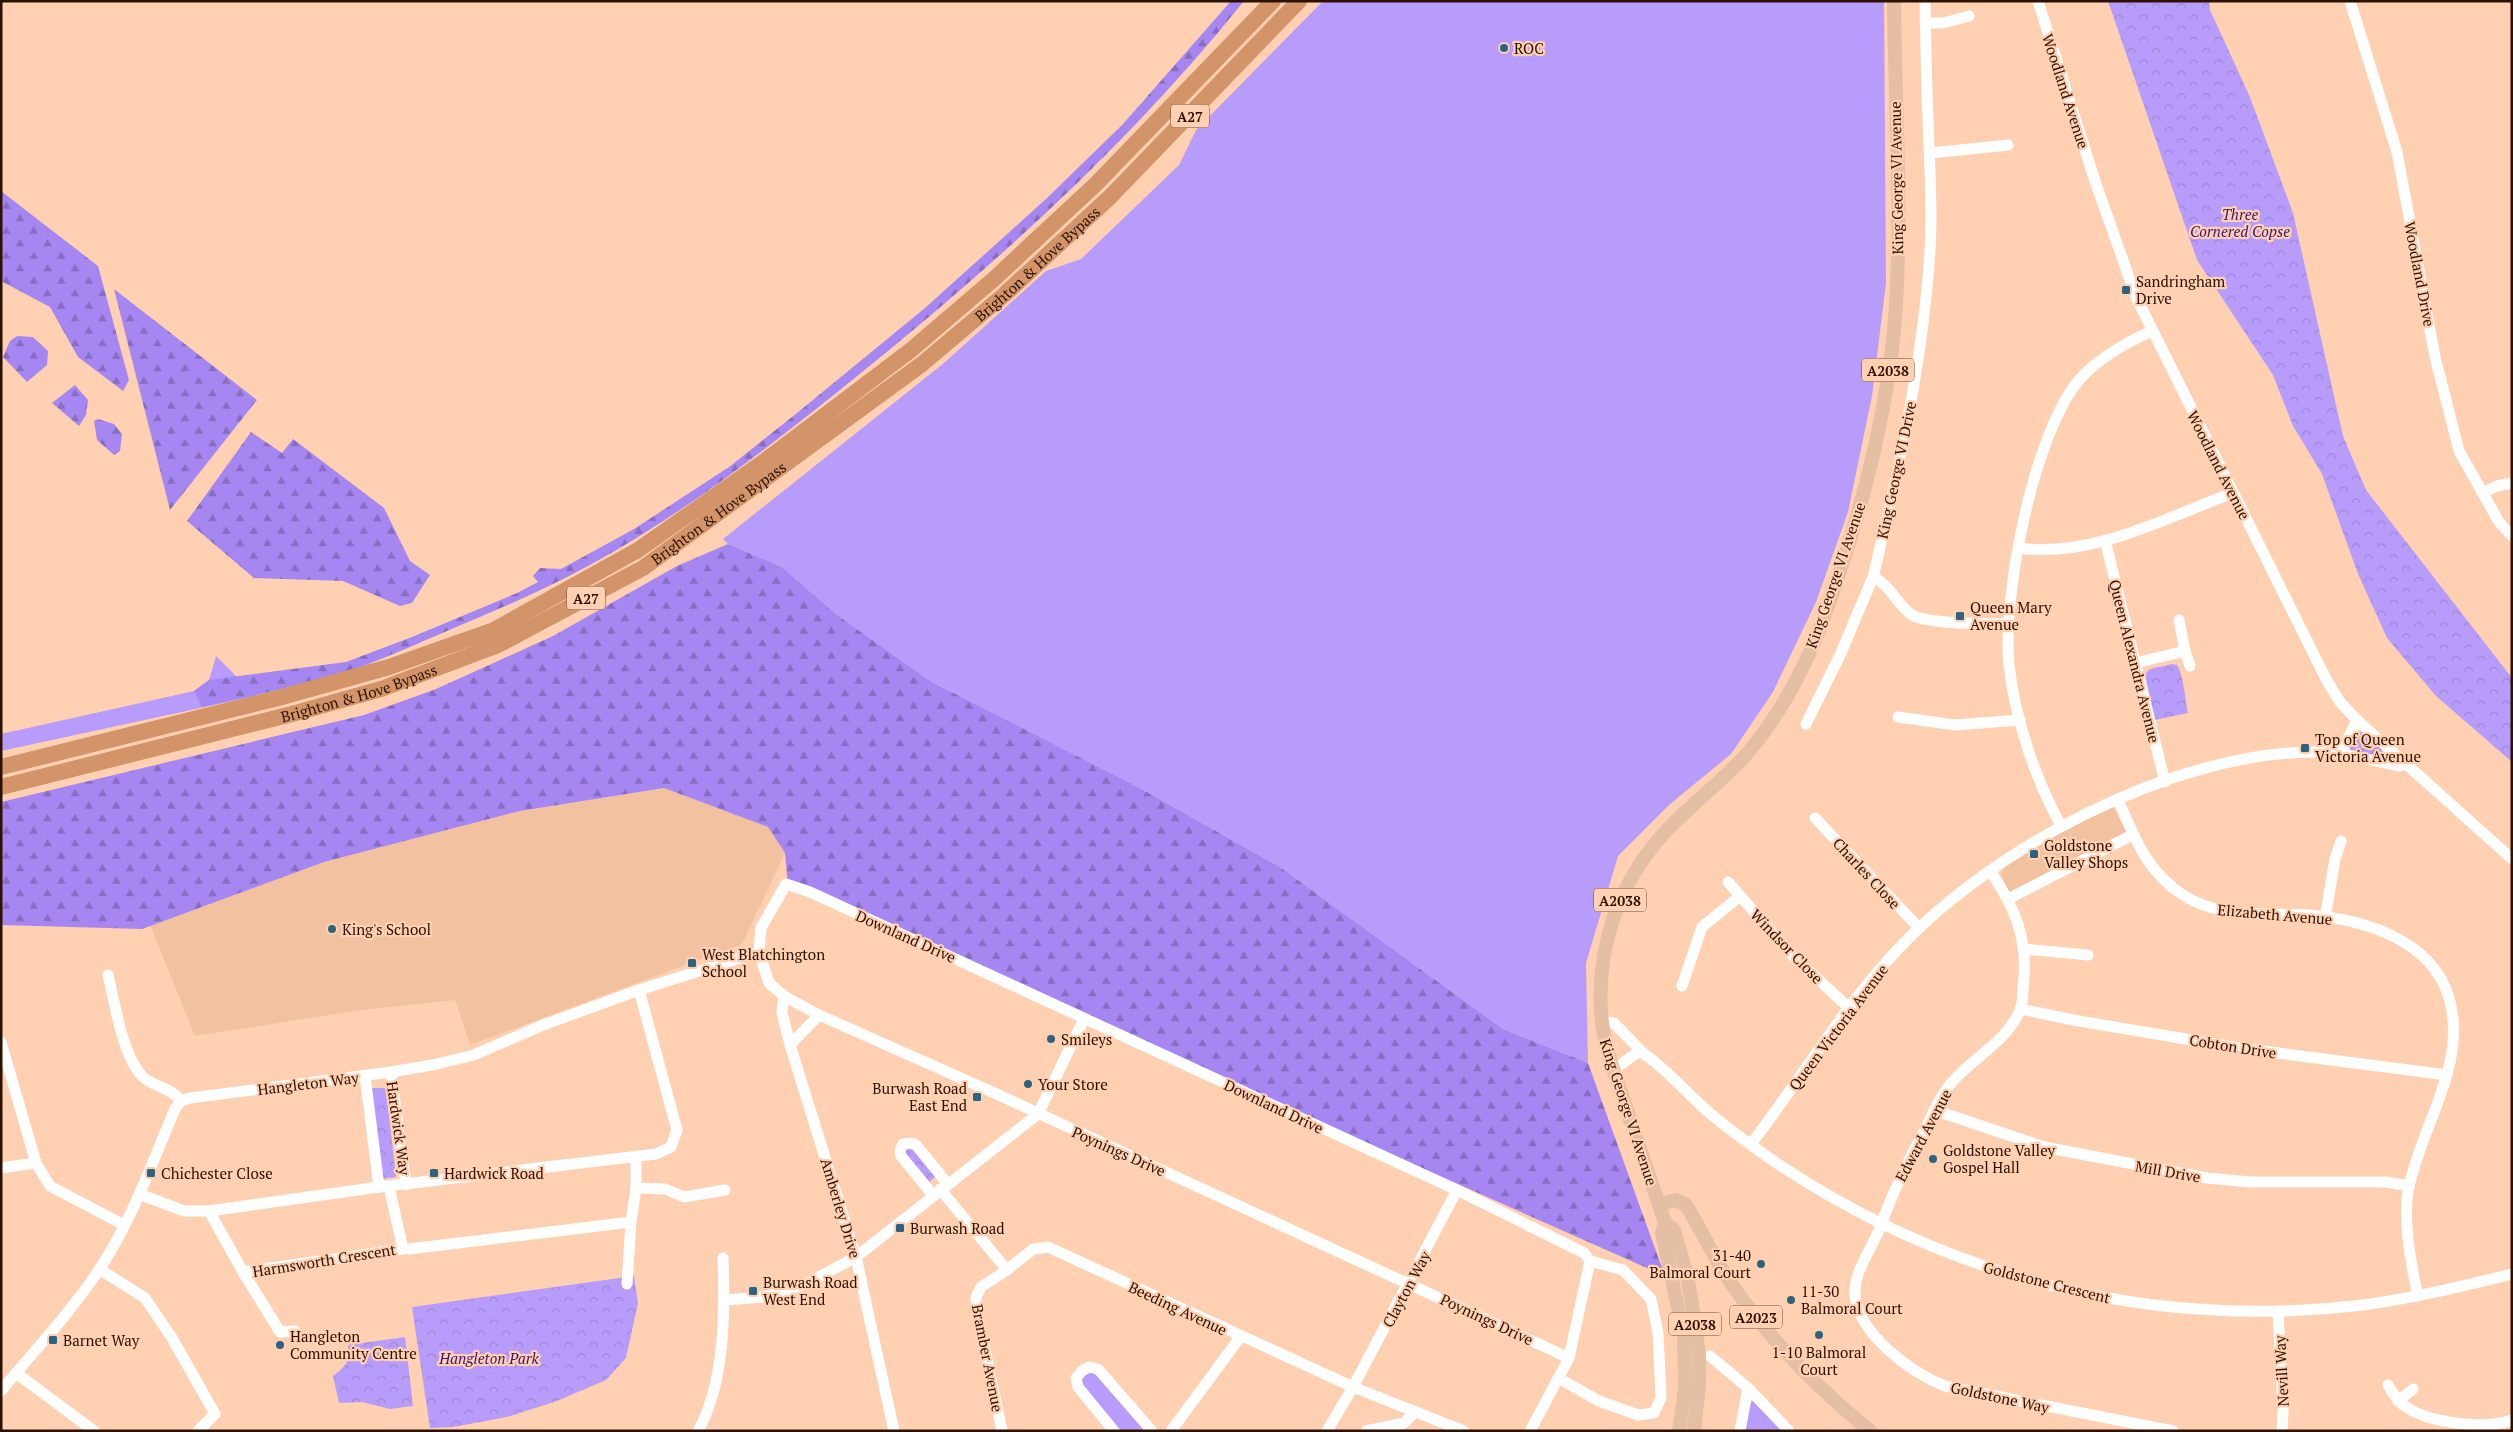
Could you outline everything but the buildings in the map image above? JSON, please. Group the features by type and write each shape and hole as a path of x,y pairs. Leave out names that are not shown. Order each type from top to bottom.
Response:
{"highway":[{"name":"A27","path":"1206,73 1260,1"},
{"name":"Brighton & Hove Bypass","path":"1,767 272,700 389,667 494,630 638,550 762,463 911,350 994,279 1090,190 1206,73 1273,1"},
{"name":"Brighton & Hove Bypass","path":"1,787 292,714 381,689 498,645 643,568 780,470 945,345 1005,294 1103,203 1273,30 1299,1"},
{"name":"A27","path":"1273,30 1306,1"}],"main road":[{"name":"King George VI Avenue","path":"1694,1431 1684,1336 1662,1233 1665,1223 1613,1070 1602,1021 1600,989 1603,956 1611,924 1626,887 1648,852 1665,832 1733,768 1768,727 1798,675 1820,627 1851,536 1882,419 1896,308 1898,225 1894,1"},
{"name":"A2023","path":"1659,1204 1676,1200 1685,1204 1726,1275 1766,1330 1820,1388 1870,1431"},
{"name":"King George VI Avenue","path":"1679,1431 1690,1406"}],"street":[{"name":"King George VI Drive","path":"1806,724 1841,653 1873,577 1901,460 1918,362 1930,252 1931,154 1928,120 1925,1"},
{"name":"Woodland Avenue","path":"2038,1 2122,262 2152,331 2327,681 2340,702 2357,720 2512,859"},
{"name":"Woodland Drive","path":"2350,1 2397,152 2435,357 2459,451 2499,522 2512,536"},
{"path":"1925,23 1943,23 1969,16"},
{"path":"1931,154 2008,145"},
{"path":"2061,826 2046,795 2020,720 2009,666 2009,624 2018,548 2039,465 2068,397 2080,380 2105,358 2152,331"},
{"path":"2482,493 2497,486 2512,483"},
{"path":"2018,548 2062,549 2105,540 2227,495 2231,490"},
{"name":"Queen Alexandra Avenue","path":"2105,540 2165,782"},
{"path":"1873,577 1884,583 1904,607 1916,617 2009,624"},
{"path":"2179,620 2190,666"},
{"path":"2135,663 2185,651"},
{"path":"1898,717 1955,725 2020,720"},
{"path":"2340,755 2357,720"},
{"name":"Queen Victoria Avenue","path":"1751,1144 1849,1008 1890,958 1919,928 1945,905 1990,871 2061,826 2118,800 2165,782 2235,762 2302,753 2340,755 2400,766 2404,762"},
{"name":"Elizabeth Avenue","path":"2118,800 2132,835 2148,862 2163,879 2182,894 2203,905 2226,912 2326,918 2361,926 2395,937 2417,950 2429,963 2445,987 2451,1007 2453,1048 2447,1075 2416,1158 2409,1186 2407,1205 2418,1296"},
{"name":"Charles Close","path":"1815,818 1919,928"},
{"path":"2008,899 2132,835"},
{"path":"2326,918 2335,859 2341,841"},
{"path":"1990,871 2008,899 2019,923 2025,966 2021,1009"},
{"name":"Windsor Close","path":"1728,882 1792,954 1849,1008"},
{"name":"Poynings Drive","path":"786,884 761,928 759,952 769,983 784,996 819,1015 1570,1358"},
{"name":"Downland Drive","path":"786,884 828,900 1457,1190 1584,1253 1590,1261"},
{"path":"1682,986 1702,927 1740,896"},
{"path":"2024,948 2088,955"},
{"name":"Hangleton Way","path":"181,1102 190,1098 365,1076 432,1065 474,1054 552,1022 639,990 759,952"},
{"path":"1,1391 61,1322 100,1269 124,1225 175,1109 181,1102 176,1095 155,1086 143,1077 133,1065 108,975"},
{"path":"139,1194 184,1211 209,1211 384,1187 656,1154 671,1147 677,1130 639,990"},
{"name":"Amberley Drive","path":"784,996 782,1012 790,1045 856,1257 894,1431"},
{"name":"Cobton Drive","path":"2021,1009 2073,1020 2239,1048 2447,1075"},
{"name":"Edward Avenue","path":"1882,1224 1893,1193 1934,1110 1948,1088 1999,1039 2021,1009"},
{"path":"790,1045 819,1015"},
{"path":"725,1300 763,1297 806,1284 856,1257 940,1189 1038,1114 1084,1018"},
{"name":"Goldstone Crescent","path":"1602,1021 1614,1023 1712,1115 1779,1164 1882,1224 1970,1263 2078,1292 2163,1306 2237,1311 2278,1311 2365,1304 2418,1296 2512,1274"},
{"path":"1,1042 36,1163 50,1186 124,1225"},
{"path":"1613,1070 1637,1053 1644,1052"},
{"name":"Hardwick Way","path":"391,1072 406,1185"},
{"name":"Hardwick Way","path":"365,1076 384,1187"},
{"name":"Mill Drive","path":"1934,1110 2044,1147 2207,1178 2250,1182 2386,1182 2409,1186"},
{"path":"627,1284 631,1222 636,1188 636,1156"},
{"path":"1,1168 36,1163"},
{"name":"Harmsworth Crescent","path":"243,1272 403,1249 384,1187"},
{"path":"636,1188 665,1189 684,1197 725,1190"},
{"path":"940,1189 1007,1270"},
{"name":"Clayton Way","path":"1327,1431 1353,1387 1457,1190"},
{"name":"Harmsworth Crescent","path":"209,1211 243,1272 280,1332 295,1331"},
{"name":"Harmsworth Crescent","path":"409,1250 631,1222"},
{"name":"Goldstone Way","path":"1882,1224 1861,1268 1855,1295 1859,1313 1866,1326 1897,1357 1931,1379 1952,1389 2173,1431"},
{"name":"Beeding Avenue","path":"1007,1270 1033,1249 1048,1247 1353,1387 1464,1431"},
{"path":"698,1431 717,1379 725,1300 723,1258"},
{"path":"1530,1431 1570,1358 1590,1261 1623,1270 1652,1299 1658,1333 1661,1398 1654,1413 1638,1415 1599,1401 1560,1379"},
{"path":"100,1269 144,1298 172,1338 215,1414 198,1431"},
{"name":"Bramber Avenue","path":"1002,1431 977,1312 976,1297 981,1287 1007,1270"},
{"name":"Nevill Way","path":"2278,1311 2284,1410 2282,1431"},
{"path":"1171,1431 1241,1336"},
{"path":"1710,1356 1748,1388 1790,1431"},
{"path":"1114,1431 1078,1388 1076,1378 1089,1367 1098,1369 1152,1431"},
{"path":"16,1373 94,1431"},
{"path":"2388,1386 2398,1401 2416,1414 2430,1418 2487,1425 2512,1420"},
{"path":"1740,1431 1748,1388"},
{"path":"2398,1401 2413,1389"},
{"path":"1366,1431 1404,1423 1414,1412"}],"shaded area":[{"path":"664,788 768,827 785,853 742,944 470,1045 455,1000 361,1010 195,1036 150,925 324,862 520,811"},
{"path":"2113,807 2127,833 2011,895 2001,874 2006,865 2062,830"}],"green space":[{"path":"1231,1 1244,1 1201,53 1155,103 1108,152 1010,246 856,377 792,428 692,502 623,546 571,575 501,608 388,656 352,670 314,681 202,707 194,691 209,680 346,662 412,637 517,593 538,582 533,576 540,568 561,569 634,529 729,467 925,308 1046,199 1123,124"},
{"path":"1323,1 1884,1 1886,283 1872,396 1848,512 1816,602 1773,692 1731,754 1669,805 1618,856 1586,963 1588,1063 1503,1029 1280,867 1138,787 932,682 837,615 782,567 728,544 723,539 944,363 1046,271 1081,259 1179,165 1196,130"},
{"name":"Three Cornered Copse","path":"2108,1 2209,1 2210,10 2250,97 2293,213 2343,436 2366,490 2512,678 2512,762 2436,696 2387,638 2358,574 2322,474 2293,426 2273,375 2197,260"},
{"path":"1,191 98,266 129,380 123,391 78,357 50,307 1,281"},
{"path":"114,289 257,400 170,510"},
{"path":"17,336 33,337 48,351 47,365 27,382 3,357 10,341"},
{"path":"75,385 88,400 86,415 79,426 52,403"},
{"path":"98,419 114,424 122,434 120,451 114,455 97,440 94,421"},
{"path":"251,432 282,453 293,439 384,508 410,561 430,575 412,603 400,606 343,581 254,578 187,521"},
{"path":"728,544 782,567 837,615 932,682 1138,787 1280,867 1503,1029 1588,1063 1665,1276 788,887 785,853 768,827 664,788 520,811 324,862 142,929 1,925 1,802 364,715 436,689 553,636 677,566"},
{"path":"216,656 256,696 1,751 1,734 194,691 209,680"},
{"path":"2172,664 2177,665 2181,675 2188,713 2155,720 2145,674 2150,669"},
{"path":"2362,732 2382,749 2382,757 2351,750 2349,747 2357,733"},
{"path":"371,1088 386,1088 396,1177 382,1179"},
{"path":"906,1148 912,1148 936,1176 929,1182 905,1153"},
{"name":"Hangleton Park","path":"634,1276 638,1303 626,1358 606,1380 557,1401 507,1417 453,1427 430,1428 412,1307"},
{"path":"405,1337 413,1406 390,1409 362,1402 339,1403 333,1376 348,1360 348,1345"},
{"path":"1089,1370 1096,1375 1145,1431 1121,1431 1081,1386 1080,1379"},
{"path":"1750,1401 1753,1401 1783,1431 1743,1431"}],"place":[{"name":"ROC","path":"1504,48"},
{"name":"Sandringham Drive","path":"2126,290"},
{"name":"Queen Mary Avenue","path":"1960,616"},
{"name":"Top of Queen Victoria Avenue","path":"2305,748"},
{"name":"Goldstone Valley Shops","path":"2034,854"},
{"name":"King's School","path":"332,929"},
{"name":"West Blatchington School","path":"692,963"},
{"name":"Smileys","path":"1051,1039"},
{"name":"Your Store","path":"1028,1084"},
{"name":"Burwash Road East End","path":"977,1097"},
{"name":"Goldstone Valley Gospel Hall","path":"1933,1159"},
{"name":"Chichester Close","path":"151,1173"},
{"name":"Hardwick Road","path":"434,1173"},
{"name":"Burwash Road","path":"900,1228"},
{"name":"31-40 Balmoral Court","path":"1761,1264"},
{"name":"Burwash Road West End","path":"753,1291"},
{"name":"11-30 Balmoral Court","path":"1791,1300"},
{"name":"1-10 Balmoral Court","path":"1819,1335"},
{"name":"Barnet Way","path":"53,1340"},
{"name":"Hangleton Community Centre","path":"280,1345"}]}
